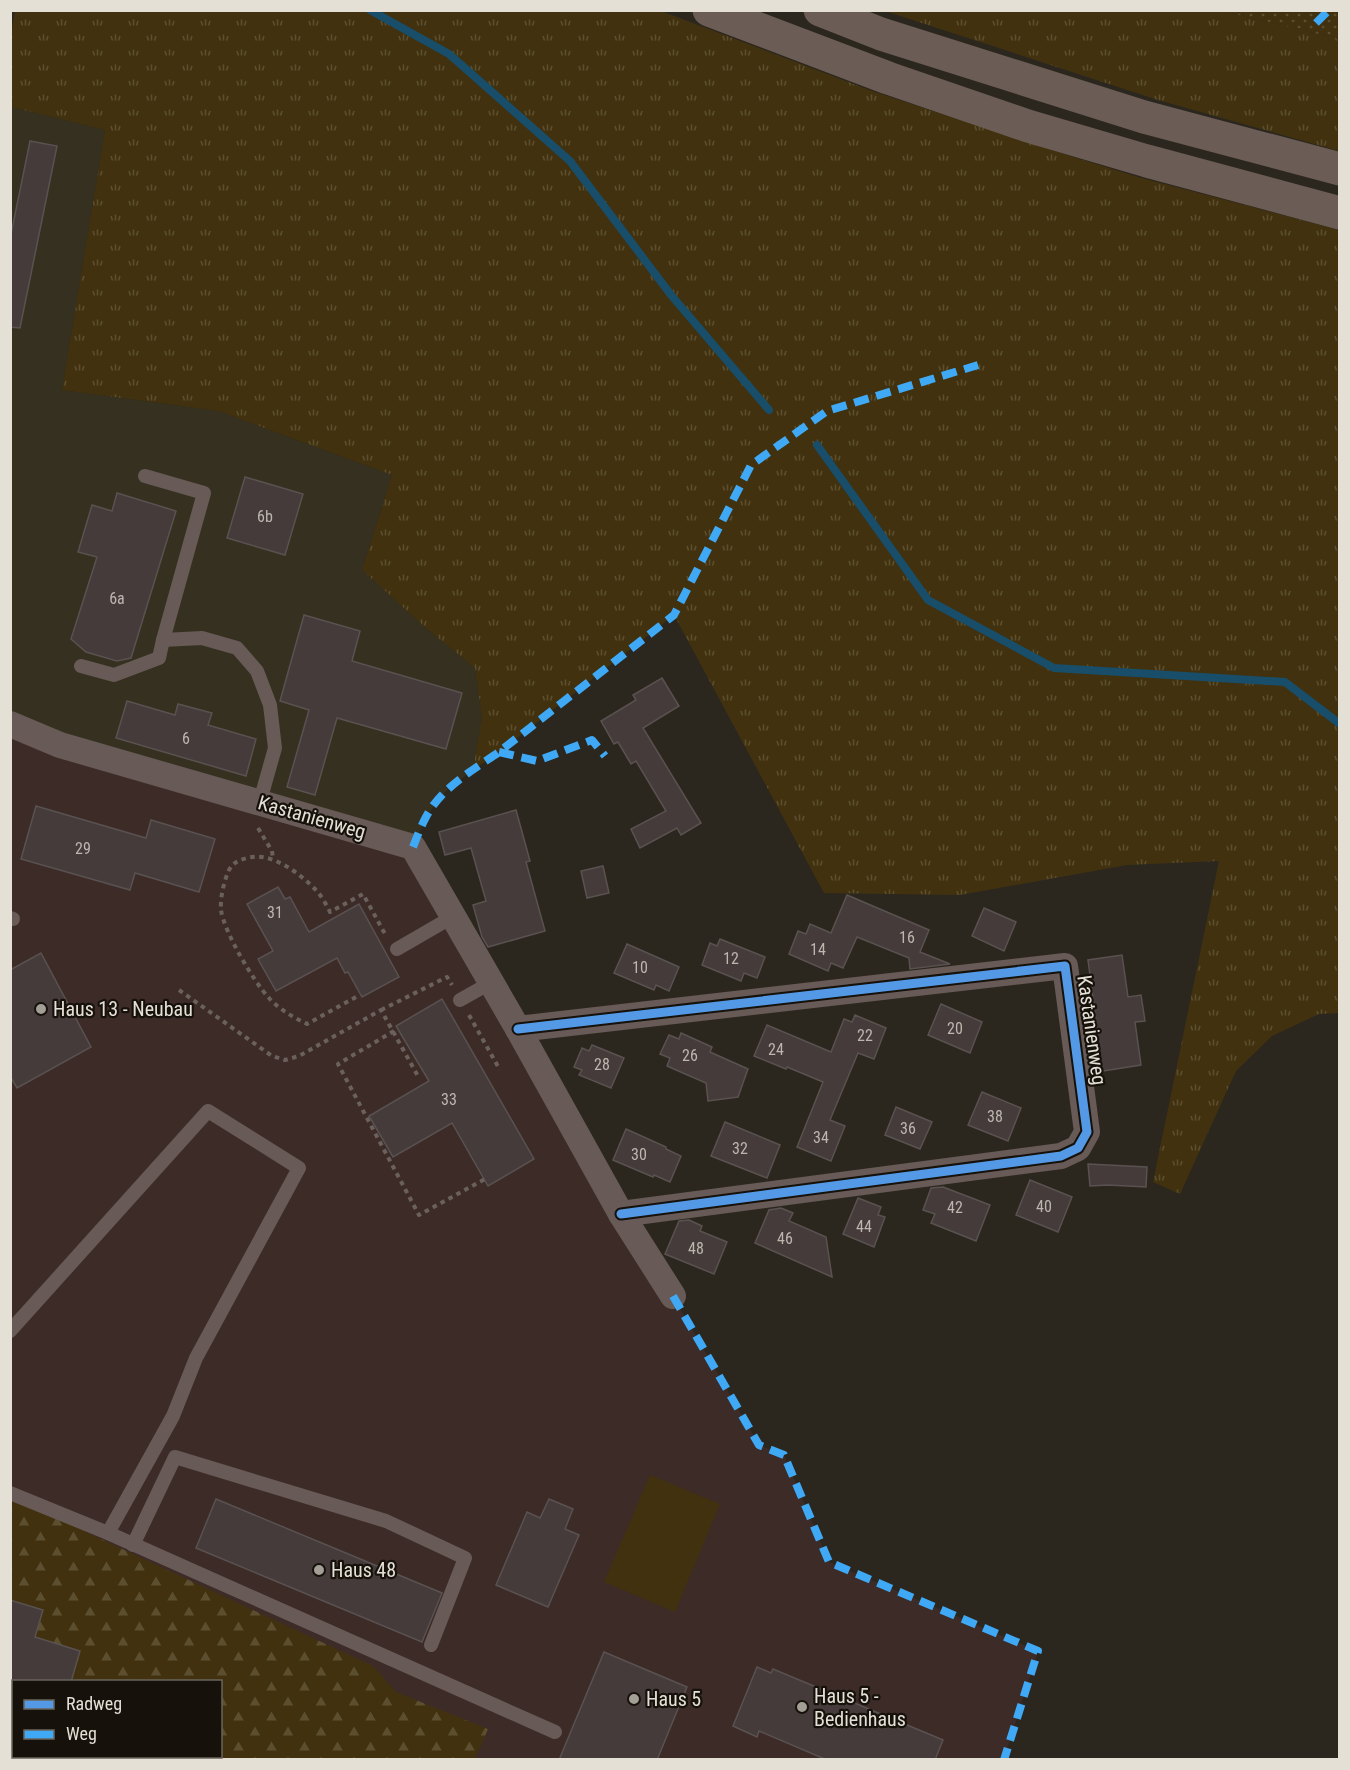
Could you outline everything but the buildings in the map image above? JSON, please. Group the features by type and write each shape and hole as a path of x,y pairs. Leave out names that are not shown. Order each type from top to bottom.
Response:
{"main road":[{"path":"709,10 888,78 1028,126 1340,213"},
{"path":"820,10 881,34 1144,117 1340,169"}],"street":[{"name":"Kastanienweg","path":"10,724 60,745 413,847 492,982 621,1214 673,1296"},
{"name":"Kastanienweg","path":"518,1029 1065,966 1087,1132 1078,1148 1061,1156 621,1214"}],"lane":[{"path":"81,666 114,675 159,658 204,493 145,476"},
{"path":"164,640 202,638 237,648 257,671 270,705 275,748 260,801"},
{"path":"397,949 454,916"},
{"path":"460,1000 492,982"},
{"path":"10,1331 208,1111 298,1168 196,1358 173,1416 108,1533"},
{"path":"133,1545 175,1457 386,1521 465,1558 431,1645"},
{"path":"10,1493 108,1533 555,1732"}],"path":[{"path":"356,997 307,1024 287,1014 269,998 232,942 221,911 223,889 229,870 236,861 254,856 273,859 297,873 316,890 330,912 363,894 391,945 397,949"},
{"path":"180,990 272,1056 285,1060 299,1056 381,1010 447,977 500,1070"},
{"path":"381,1010 419,1078"},
{"path":"394,1031 338,1064 419,1215 485,1179"}],"shaded area":[{"path":"11,107 105,130 62,390 218,411 392,475 362,570 427,629 475,668 482,718 473,770 446,791 427,815 413,847 11,724"},
{"path":"10,724 413,847 759,1445 784,1455 829,1562 1038,1651 1004,1759 11,1759"}],"green space":[{"path":"15,11 661,11 872,91 1070,156 1138,177 1339,230 1339,1013 1319,1014 1272,1036 1236,1071 1180,1194 1153,1182 1219,861 1127,865 960,895 824,893 674,615 473,770 482,718 475,668 427,629 362,570 392,475 218,411 62,390 105,130 11,107 11,34"},
{"path":"885,11 1223,11 1339,39 1339,151 1158,100"},
{"path":"1223,11 1339,11 1339,39"},
{"path":"650,1475 720,1504 675,1612 604,1582"},
{"path":"11,1497 373,1666 396,1692 488,1729 475,1759 11,1760"}],"waterway":[{"path":"370,10 449,54 570,161 671,295 769,410"},
{"path":"817,445 928,600 1054,668 1285,682 1340,724"}],"marked path":[{"path":"1316,23 1329,10"},
{"path":"413,847 432,807 449,788 499,752 674,615 751,465 827,411 978,365"},
{"path":"499,752 537,761 592,740 605,756"},
{"path":"673,1296 759,1445 784,1455 829,1562 1038,1651 1004,1760"}],"cycle path":[{"path":"518,1029 1065,966 1087,1132 1078,1148 1061,1156 621,1214"}],"place":[{"name":"Haus 13 - Neubau","path":"41,1009"},
{"name":"Haus 48","path":"319,1570"},
{"name":"Haus 5","path":"634,1699"},
{"name":"Haus 5 - Bedienhaus","path":"802,1707"}]}
